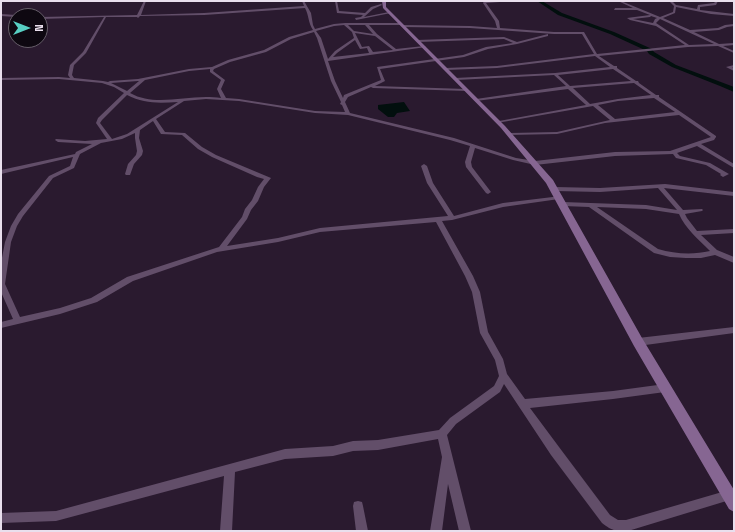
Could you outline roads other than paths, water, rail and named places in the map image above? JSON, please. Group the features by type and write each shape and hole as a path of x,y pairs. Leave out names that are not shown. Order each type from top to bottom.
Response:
{"street":[{"path":"138,17 145,1"},
{"path":"303,1 309,13 314,30 319,38 326,62 342,104 348,114"},
{"path":"336,1 338,12 365,14"},
{"path":"377,1 383,4 389,13 499,122 535,163 559,197 638,342 731,500 626,526 616,526 606,519 555,451 503,376 499,359 484,332 476,292 469,276 438,220"},
{"path":"499,28 497,21 484,3 513,1"},
{"path":"620,1 691,31 734,52"},
{"path":"670,1 675,6 711,13 734,15"},
{"path":"698,10 699,6 715,4 717,1"},
{"path":"362,17 372,8 383,4"},
{"path":"675,6 674,12 659,17 643,16 629,18 655,25 688,46"},
{"path":"48,18 138,17 306,7"},
{"path":"615,9 638,8"},
{"path":"345,24 362,17 389,13"},
{"path":"655,25 654,22 659,17"},
{"path":"73,79 70,75 72,65 84,53 105,18"},
{"path":"311,23 334,25"},
{"path":"345,24 353,32 361,48 368,47 371,53"},
{"path":"1,79 73,79 103,82 145,79 189,70 213,68 229,61 265,50 290,38 314,30 345,24 499,28 554,33 583,33 590,42 592,50 596,55 616,67 714,137 674,152 664,154 615,154 535,163 515,159 473,146 348,114 315,112 224,99 187,98 155,102 136,98 115,86 103,82"},
{"path":"367,25 376,35 395,50"},
{"path":"691,31 719,29 734,25"},
{"path":"353,32 376,35"},
{"path":"342,104 346,96 383,81 378,68 464,56 488,48 509,45 554,33"},
{"path":"326,62 336,52 356,38"},
{"path":"330,59 395,50 444,39 504,38 517,43"},
{"path":"508,39 509,45"},
{"path":"446,69 497,67 659,48 734,44"},
{"path":"734,66 728,67 734,70"},
{"path":"456,80 554,74 616,67"},
{"path":"213,68 212,72 223,80 219,89 224,99"},
{"path":"554,74 589,105"},
{"path":"110,140 98,123 111,106 128,93 134,86 145,79"},
{"path":"476,100 568,87 637,82"},
{"path":"366,88 466,90"},
{"path":"499,122 618,100 657,96"},
{"path":"58,140 82,143 120,139 187,98"},
{"path":"595,105 614,121"},
{"path":"510,134 557,133 614,121 680,113"},
{"path":"154,119 163,133 183,134 200,148 214,156 259,176 268,178 248,209 245,218 221,249"},
{"path":"128,174 131,164 140,152 137,138 138,129"},
{"path":"18,321 2,284 8,242 14,226 20,215 51,177 72,167 77,155 84,149 100,141"},
{"path":"697,144 734,166"},
{"path":"473,146 468,162 469,167 488,192"},
{"path":"674,152 682,158 708,164 726,174 723,175"},
{"path":"1,172 77,155"},
{"path":"424,166 430,182 452,218"},
{"path":"1,325 60,311 87,302 130,279 221,249 278,240 320,230 438,220 508,204 600,190 659,186 734,194"},
{"path":"659,186 684,219 715,252 734,260"},
{"path":"559,197 590,205 646,207 680,212 700,210"},
{"path":"590,205 656,251 666,255 688,256 715,252"},
{"path":"696,233 734,231"},
{"path":"638,342 734,330"},
{"path":"1,518 56,516 285,454 333,451 353,446 378,445 442,434 453,421 497,389 503,376"},
{"path":"523,404 613,396 666,388"},
{"path":"442,434 465,531"},
{"path":"436,531 447,457"},
{"path":"226,531 230,469"},
{"path":"358,506 362,531"}],"waterway":[{"path":"539,1 560,14 612,33 650,50 651,53 674,66 723,84 734,90"}]}
